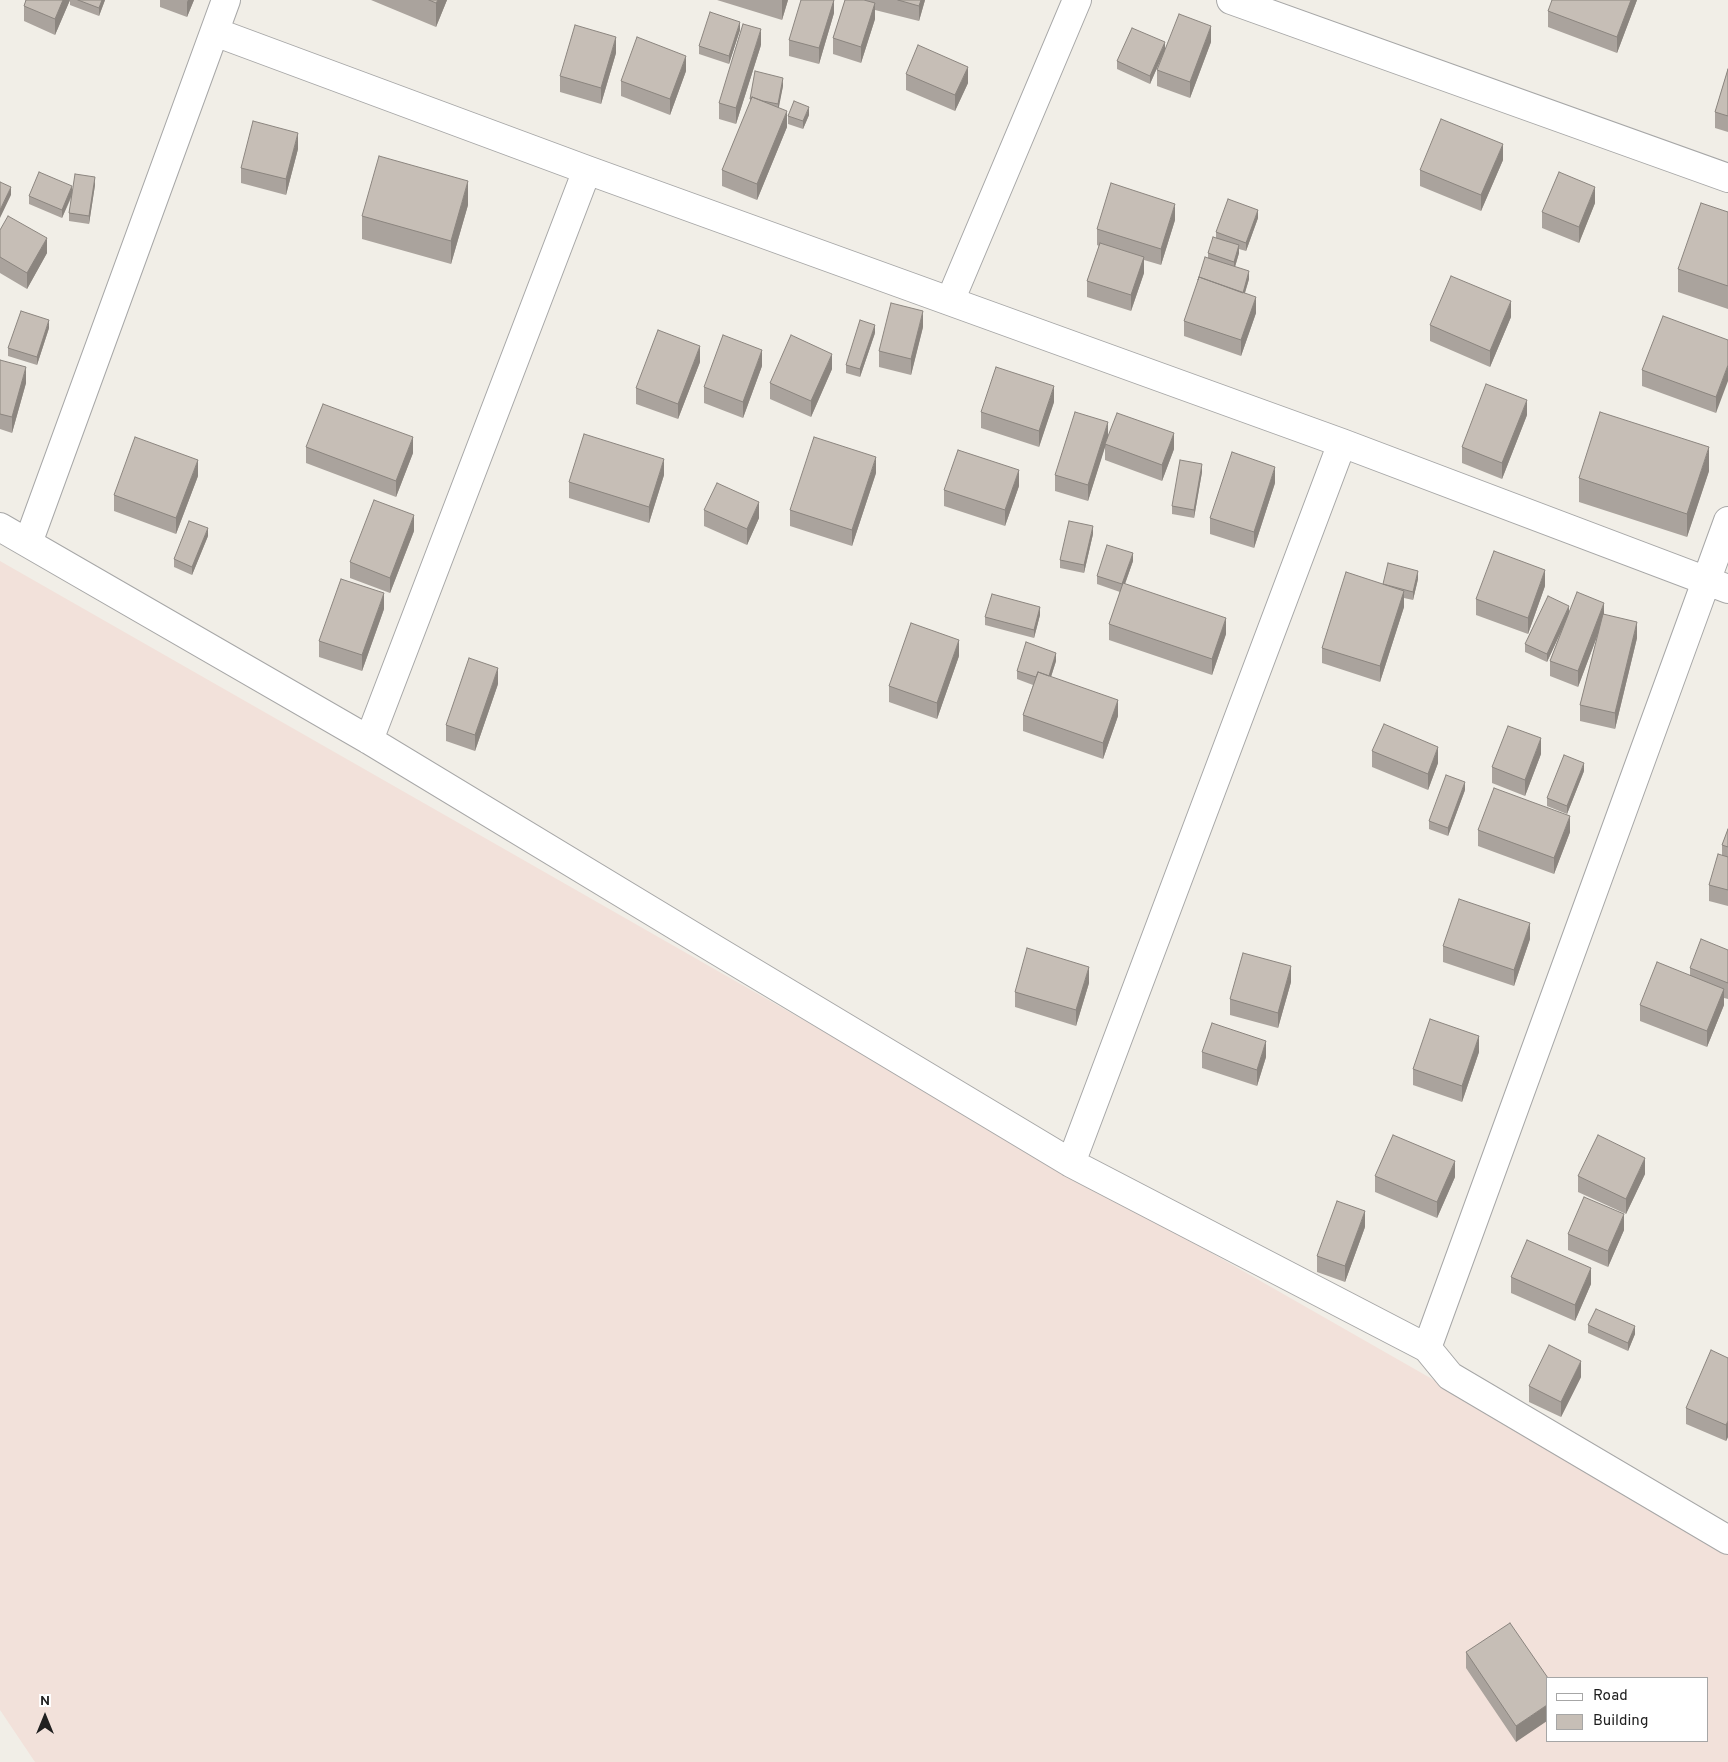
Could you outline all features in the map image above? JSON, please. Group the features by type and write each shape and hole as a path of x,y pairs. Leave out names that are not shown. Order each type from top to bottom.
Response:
{"street":[{"path":"28,543 226,0"},
{"path":"950,301 1077,0"},
{"path":"1231,0 1728,178"},
{"path":"215,32 586,170 1342,443 1717,585"},
{"path":"369,740 586,170"},
{"path":"1071,1163 1342,443"},
{"path":"1427,1348 1717,585 1728,522"},
{"path":"0,527 369,740 1071,1163 1427,1348 1450,1376 1728,1540"}],"shaded area":[{"path":"0,561 1728,1548 1728,1762 35,1762 0,1710"}],"building":[{"path":"26,0 63,0 55,19 24,6"},
{"path":"78,0 102,0 99,8"},
{"path":"801,0 834,0 819,48 789,40"},
{"path":"845,0 864,0 875,3 861,47 833,38"},
{"path":"898,0 921,0 919,6"},
{"path":"1552,0 1631,0 1617,37 1548,11"},
{"path":"710,12 740,22 729,56 699,46"},
{"path":"1179,14 1211,26 1190,82 1157,70"},
{"path":"743,24 761,29 736,108 719,103"},
{"path":"575,25 616,37 601,88 560,76"},
{"path":"1132,28 1165,42 1150,76 1117,61"},
{"path":"637,37 686,56 670,99 621,81"},
{"path":"918,45 968,67 955,95 906,74"},
{"path":"1728,69 1728,116 1715,112"},
{"path":"755,71 783,78 778,104 752,97 750,99"},
{"path":"752,97 787,111 757,184 722,170"},
{"path":"794,101 809,107 803,121 788,116"},
{"path":"1441,119 1503,144 1481,195 1420,170"},
{"path":"253,121 298,133 286,179 241,168"},
{"path":"379,156 468,181 451,241 362,216"},
{"path":"39,172 72,186 62,210 29,196"},
{"path":"1559,172 1595,187 1579,227 1542,212"},
{"path":"75,174 95,177 89,216 69,213"},
{"path":"0,182 11,187 0,210"},
{"path":"1111,183 1175,204 1161,249 1097,229"},
{"path":"1228,199 1258,210 1246,243 1216,232"},
{"path":"1701,203 1728,212 1728,286 1678,269"},
{"path":"8,216 47,238 27,273 0,257 0,230"},
{"path":"1213,237 1239,245 1234,262 1208,253"},
{"path":"1100,243 1144,257 1131,295 1087,281"},
{"path":"1205,257 1249,271 1243,293 1199,277 1198,280"},
{"path":"1451,276 1511,301 1490,351 1430,325"},
{"path":"1199,277 1256,297 1241,340 1184,321"},
{"path":"891,303 923,311 911,359 879,351"},
{"path":"21,311 49,320 37,357 8,348"},
{"path":"1663,316 1728,340 1728,365 1716,397 1642,370"},
{"path":"860,320 875,325 860,369 846,365"},
{"path":"658,330 700,346 678,404 636,388"},
{"path":"723,335 762,350 743,402 704,387"},
{"path":"791,335 832,354 811,401 770,383"},
{"path":"0,360 26,367 12,417 0,414"},
{"path":"996,367 1054,386 1039,431 981,412"},
{"path":"1486,384 1527,400 1502,463 1462,447"},
{"path":"323,404 413,437 396,481 306,447"},
{"path":"1075,412 1108,422 1088,485 1055,475"},
{"path":"1600,412 1709,447 1687,514 1579,478"},
{"path":"1117,413 1174,433 1162,465 1105,444"},
{"path":"584,434 664,459 649,507 569,482"},
{"path":"135,437 198,460 176,518 114,495"},
{"path":"814,437 876,457 852,530 790,510"},
{"path":"958,450 1019,470 1005,510 944,490"},
{"path":"1232,452 1275,467 1254,532 1210,518"},
{"path":"1180,460 1202,464 1194,510 1172,506"},
{"path":"717,483 759,502 747,529 704,510"},
{"path":"374,500 414,515 390,578 350,562"},
{"path":"189,521 208,528 192,567 174,559"},
{"path":"1069,521 1093,526 1084,565 1060,560"},
{"path":"1107,545 1133,553 1122,584 1097,576"},
{"path":"1494,551 1545,570 1528,618 1476,599"},
{"path":"1388,563 1418,571 1413,592 1383,584"},
{"path":"1346,572 1404,591 1380,666 1322,648"},
{"path":"341,579 384,593 362,655 319,641"},
{"path":"1123,583 1226,618 1212,659 1109,624"},
{"path":"1577,592 1604,603 1578,671 1550,661"},
{"path":"992,594 1040,607 1034,630 985,617"},
{"path":"1548,596 1569,606 1547,654 1525,644"},
{"path":"1603,614 1637,622 1615,713 1580,705"},
{"path":"911,623 959,640 937,703 889,686"},
{"path":"1026,642 1056,653 1049,676 1038,672 1036,677 1017,671"},
{"path":"469,658 498,668 475,735 446,725"},
{"path":"1038,672 1118,700 1103,743 1023,715"},
{"path":"1384,724 1438,747 1428,774 1372,751"},
{"path":"1508,726 1541,738 1525,780 1492,767"},
{"path":"1564,755 1584,763 1567,806 1547,798"},
{"path":"1446,775 1465,782 1448,828 1429,821"},
{"path":"1494,788 1570,816 1554,858 1478,830"},
{"path":"1728,829 1728,847 1722,845"},
{"path":"1718,854 1728,857 1728,890 1709,885"},
{"path":"1459,899 1530,923 1514,970 1443,946"},
{"path":"1701,939 1728,950 1728,983 1690,968"},
{"path":"1027,948 1089,967 1076,1010 1015,992"},
{"path":"1243,953 1291,966 1278,1013 1230,999"},
{"path":"1657,962 1724,989 1707,1031 1640,1005"},
{"path":"1430,1019 1479,1036 1462,1086 1413,1069"},
{"path":"1212,1023 1266,1041 1257,1070 1202,1052"},
{"path":"1393,1135 1455,1161 1437,1202 1375,1176"},
{"path":"1598,1135 1645,1158 1626,1199 1578,1176"},
{"path":"1584,1197 1624,1214 1608,1251 1568,1234"},
{"path":"1337,1201 1365,1211 1345,1266 1317,1256"},
{"path":"1527,1240 1591,1268 1575,1305 1511,1277"},
{"path":"1596,1309 1635,1326 1628,1343 1588,1325"},
{"path":"1549,1345 1581,1361 1561,1402 1529,1386"},
{"path":"1711,1350 1728,1358 1728,1421 1726,1425 1686,1408"},
{"path":"1510,1623 1547,1677 1546,1706 1516,1726 1466,1652"}]}
